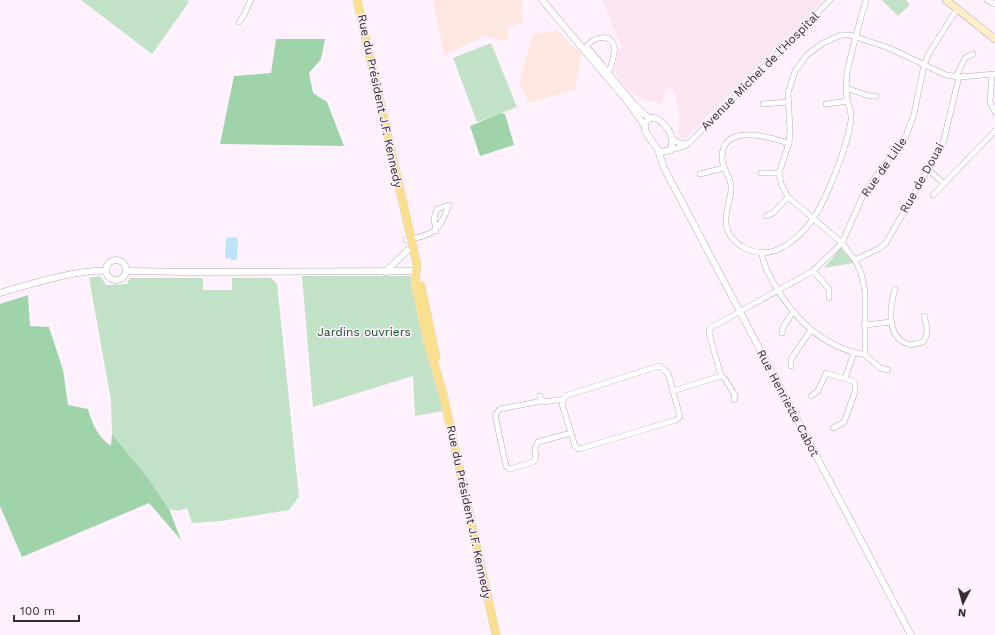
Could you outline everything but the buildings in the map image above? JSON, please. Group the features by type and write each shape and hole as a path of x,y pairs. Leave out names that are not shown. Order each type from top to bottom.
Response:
{"main road":[{"name":"Rue du Président J.F. Kennedy","path":"357,0 409,240 417,265 415,271 415,283 426,340 442,389 496,635"},
{"path":"946,0 995,39"},
{"name":"Rue du Président J.F. Kennedy","path":"409,240 408,250 412,268 415,271"}],"street":[{"path":"239,22 251,0"},
{"path":"542,0 586,47 641,112 650,118 656,118 661,121 673,139 679,143 689,142"},
{"name":"Avenue Michel de l'Hospital","path":"669,150 685,146 830,0"},
{"path":"789,143 757,135 737,136 731,139 723,151 724,168 731,187 727,213 728,229 732,237 741,246 762,254 780,249 793,240 812,219 831,181 844,147 851,120 851,110 846,88 847,73 866,0"},
{"path":"986,0 995,4"},
{"name":"Rue de Lille","path":"721,376 709,330 712,326 813,271 842,243 864,194 906,136 914,114 924,65 929,52 957,9"},
{"path":"569,30 628,102 644,125 650,118"},
{"path":"865,355 865,292 861,273 856,260 842,243 788,197 784,190 779,173 789,143 791,124 788,102 790,84 795,71 807,55 823,43 845,35 857,36 889,48 938,73 957,77 993,74 990,102 995,112"},
{"path":"586,47 590,42 598,37 607,38 612,43 615,50 608,72"},
{"name":"Rue de Douai","path":"856,260 880,248 886,243 929,170 943,144 957,77 965,58 973,54"},
{"path":"589,56 595,60 607,73 608,72"},
{"path":"846,88 869,96 876,96"},
{"path":"826,104 848,101"},
{"path":"763,104 788,102"},
{"name":"Rue Henriette Cabot","path":"644,125 645,131 658,150 666,172 911,635"},
{"path":"933,195 995,132"},
{"path":"666,172 665,161 673,144 673,139"},
{"path":"658,150 662,152 669,150"},
{"path":"700,174 724,168"},
{"path":"929,170 944,184"},
{"path":"760,173 779,173"},
{"path":"766,216 773,213 788,197"},
{"path":"409,240 436,231 442,224 449,205 437,209 435,214 436,231"},
{"path":"385,272 408,250"},
{"path":"762,254 763,262 778,290 793,312 811,330 831,343 854,353 865,355 880,368 888,370"},
{"path":"0,293 99,270 105,271 110,278 116,280 124,276 126,271 122,262 116,260 109,262 105,271"},
{"path":"126,271 415,271"},
{"path":"813,271 829,289 829,298"},
{"path":"895,289 892,299 891,322 899,340 912,345 918,345 923,342 927,333 927,325 924,316"},
{"path":"782,333 783,327 793,312"},
{"path":"864,325 891,322"},
{"path":"791,366 791,359 811,330"},
{"path":"845,378 854,353"},
{"path":"659,366 665,369 668,373 680,417 676,420 578,449 575,446 570,433 562,400 565,396 659,366"},
{"path":"810,396 818,391 826,373 855,382 856,392 844,422 833,428"},
{"path":"673,391 721,376 724,378 735,395 734,400"},
{"path":"562,400 541,399 496,411 494,415 506,466 510,469 533,462 536,458 535,448 538,442 570,433"}],"shaded area":[{"path":"524,0 521,9 524,22 507,28 509,34 507,42 484,36 444,55 433,1"},
{"path":"602,0 824,0 685,139 678,136 680,116 674,90 667,89 661,104 640,98 627,89 614,72 619,49 622,47"},
{"path":"558,30 570,44 583,54 578,59 580,62 575,89 530,103 519,84 533,34"}],"green space":[{"path":"81,0 187,0 189,2 152,54"},
{"path":"882,0 906,0 910,5 898,16"},
{"path":"276,39 325,39 321,59 309,73 313,93 327,102 344,146 220,144 234,76 271,73"},
{"path":"491,43 517,107 477,122 453,58"},
{"path":"501,113 505,114 514,145 480,156 470,126"},
{"path":"841,248 854,263 824,268"},
{"path":"100,276 106,285 127,284 130,278 203,278 203,290 232,290 232,278 271,278 277,284 299,497 289,510 221,521 192,523 187,508 178,511 169,509 148,478 112,434 111,400 89,278"},
{"name":"Jardins ouvriers","path":"302,276 410,276 443,411 415,416 413,376 313,407"},
{"path":"28,295 30,326 49,327 63,370 68,405 88,409 96,430 102,439 111,446 112,434 148,478 169,509 181,540 149,503 22,557 0,506 0,304"}],"water":[{"path":"234,237 238,239 237,259 234,261 229,258 225,259 226,238"}]}
